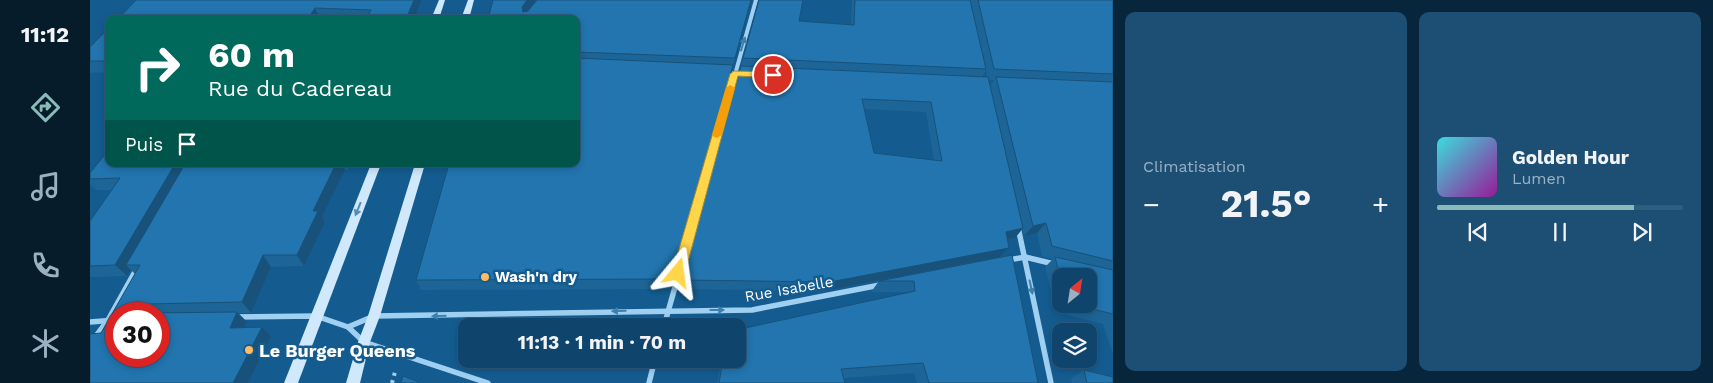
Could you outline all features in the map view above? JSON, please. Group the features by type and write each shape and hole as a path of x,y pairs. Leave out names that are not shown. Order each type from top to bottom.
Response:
{"main road":[{"path":"436,15 442,0"},
{"path":"465,15 471,0"},
{"path":"291,383 375,167"},
{"path":"353,383 419,167"}],"street":[{"path":"666,318 756,0"},
{"path":"724,73 754,74"},
{"path":"1016,218 1051,383"},
{"path":"1005,260 1024,256 1060,265"},
{"path":"118,302 142,259"},
{"name":"Rue Isabelle","path":"374,316 752,310 888,283"},
{"path":"225,317 316,316 348,327 364,342 488,383"},
{"path":"348,327 374,316"},
{"path":"90,322 105,320"},
{"path":"90,344 105,324"},
{"path":"649,383 653,368"}],"building":[{"path":"136,0 414,0 408,15 368,15 371,10 315,8 311,15 122,15"},
{"path":"493,0 527,0 522,7 523,12 528,11 537,0 751,0 735,58 580,52 580,15 489,15"},
{"path":"759,0 803,0 799,21 854,25 855,0 970,0 986,69 743,58"},
{"path":"978,0 1113,0 1113,74 994,69"},
{"path":"105,32 105,61 90,61 90,47"},
{"path":"580,58 733,65 671,279 416,280 448,167 580,167"},
{"path":"741,66 988,77 1023,228 1006,232 1009,248 830,282 681,280","holes":["862,99 931,102 942,161 874,153"]},
{"path":"996,77 1113,82 1113,261 1052,246 1046,223 1033,226"},
{"path":"105,154 105,167 173,167 115,265 90,266 90,221 120,178 90,179 90,173"},
{"path":"183,167 335,167 313,211 318,211 297,255 263,255 242,302 170,304 170,302 119,302 140,265 126,265"},
{"path":"1012,255 1038,383 929,383 923,363 841,369 845,383 719,383 722,368 746,368 746,328 915,291 914,281 879,281"},
{"path":"1055,257 1113,270 1113,314 1098,310 1098,268 1058,268"},
{"path":"237,312 230,328 262,327 233,383 90,383 90,334 101,333 105,326 105,367 170,367 170,313"},
{"path":"1084,370 1113,377 1113,383 1087,383"},
{"path":"403,376 421,383 401,383"}],"slow traffic":[{"path":"717,135 730,88"}],"place":[{"name":"Wash'n dry","path":"485,277"},
{"name":"Le Burger Queens","path":"249,350"}],"route":[{"path":"678,273 734,74 773,75"}]}
